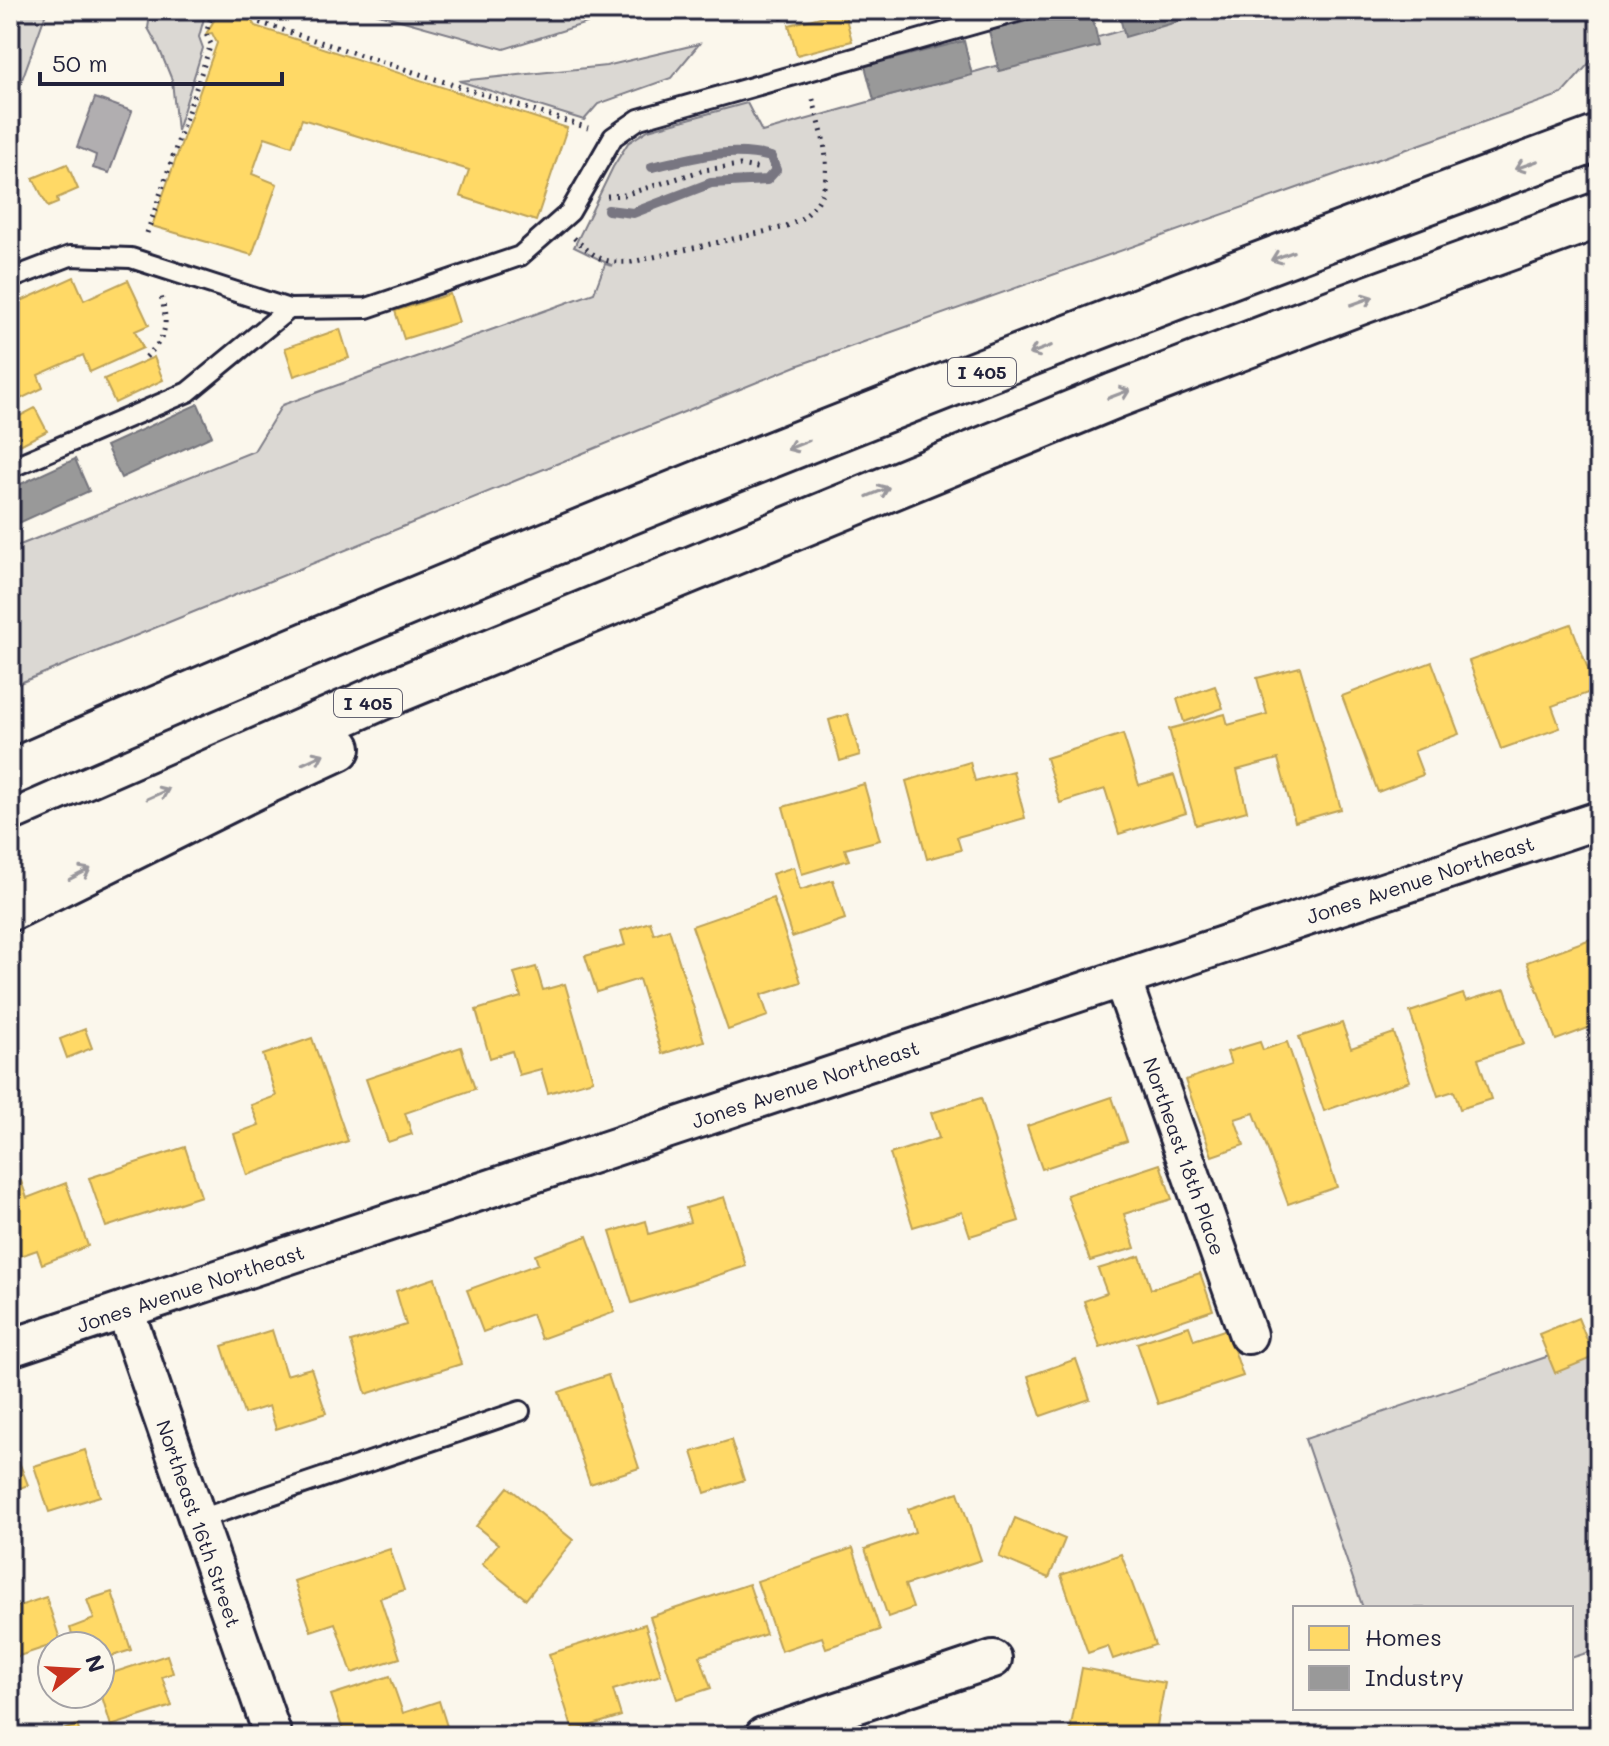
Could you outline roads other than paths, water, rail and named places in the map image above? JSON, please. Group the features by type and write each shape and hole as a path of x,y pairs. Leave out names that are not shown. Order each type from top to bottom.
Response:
{"highway":[{"name":"I 405","path":"10,773 371,618 864,418 1306,246 1599,138"},
{"name":"I 405","path":"10,860 395,691 1114,396 1599,215"},
{"path":"10,908 382,727 728,553"},
{"path":"10,745 371,618"}],"street":[{"name":"Jones Avenue Northeast","path":"10,1348 1599,820"},
{"name":"Northeast 18th Place","path":"1122,979 1248,1335"},
{"name":"Northeast 16th Street","path":"125,1310 273,1736"},
{"path":"763,1736 993,1659"}],"lane":[{"path":"10,279 70,256 131,258 289,309 367,308 520,256 570,212 613,137 639,119 1024,10"},
{"path":"10,468 188,392 289,309"},
{"path":"197,1520 520,1411"}],"waterway":[{"path":"608,210 633,213 711,183 767,180 776,170 771,157 740,153 711,154 652,167"}]}
